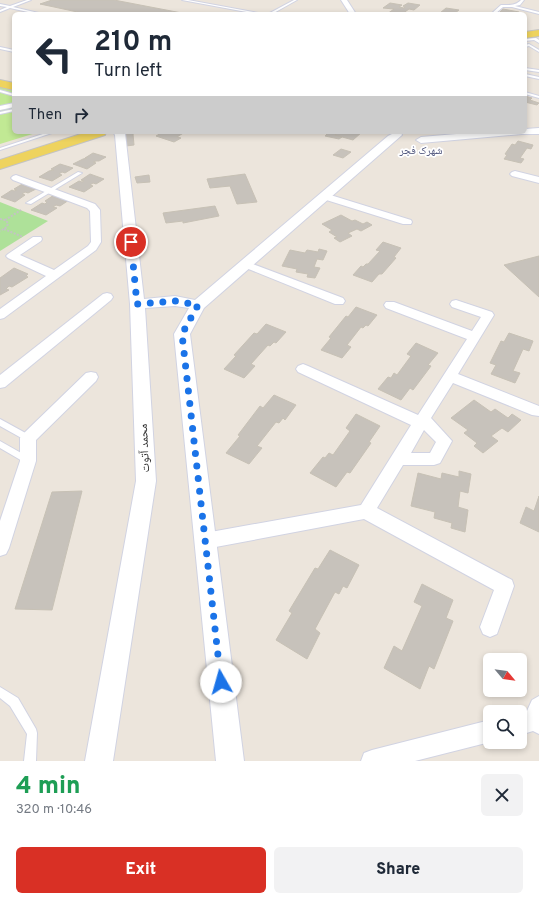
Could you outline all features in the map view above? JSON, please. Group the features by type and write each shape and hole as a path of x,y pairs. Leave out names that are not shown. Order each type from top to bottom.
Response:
{"main road":[{"path":"527,31 539,29"},
{"path":"527,35 539,33"},
{"path":"0,77 12,80"},
{"path":"0,83 12,86"},
{"path":"0,157 71,134"},
{"path":"0,165 94,134"}],"street":[{"path":"344,0 352,12"},
{"path":"0,108 12,105"},
{"path":"527,132 539,131"},
{"name":"محمد آتوت","path":"99,761 146,481 137,304 120,134"},
{"path":"473,134 488,135"},
{"path":"230,761 182,334 198,305 381,148 409,138 498,134"},
{"path":"515,174 539,180"},
{"path":"0,315 92,248 96,242 95,210 91,206 16,178"},
{"path":"324,196 407,222"},
{"path":"37,238 12,256 55,275"},
{"path":"245,264 339,301"},
{"path":"0,383 107,297"},
{"path":"137,304 175,301 198,305"},
{"path":"366,511 488,315 456,304"},
{"path":"390,305 475,336"},
{"path":"303,369 422,421 444,441 434,459 398,459"},
{"path":"450,376 537,411"},
{"path":"0,548 28,461 28,438 91,377"},
{"path":"205,540 366,511 505,586 490,627"},
{"path":"372,761 483,733"}],"lane":[{"path":"0,11 30,0"},
{"path":"183,0 251,12"},
{"path":"274,12 296,0"},
{"path":"512,6 519,4 523,0"},
{"path":"0,6 31,12"},
{"path":"495,12 502,6 512,6 539,13"},
{"path":"527,40 535,39 539,43"},
{"path":"527,46 539,43"},
{"path":"527,46 539,52"},
{"path":"0,48 12,51"},
{"path":"533,52 539,52"},
{"path":"527,69 539,71"},
{"path":"527,75 539,78"},
{"path":"0,91 12,94"},
{"path":"527,94 539,97"},
{"path":"0,113 12,110"},
{"path":"0,149 47,134"},
{"path":"29,203 80,173"},
{"path":"0,422 28,438"},
{"path":"0,444 28,461"},
{"path":"0,692 14,702 32,733 30,761"}],"path":[{"path":"0,219 5,220 21,210"},
{"path":"0,231 4,229 8,223 5,220"},
{"path":"4,229 23,237"}],"green space":[{"path":"0,86 12,89 12,134 32,134 0,144"},
{"path":"0,202 48,221 0,251"}],"building":[{"path":"52,0 114,0 177,12 78,12 40,4"},
{"path":"390,3 402,5 399,7 404,8 405,7 403,6 408,3 420,5 414,10 409,9 405,12 390,12 394,9 383,8"},
{"path":"446,8 459,10 456,12 441,12"},
{"path":"503,9 519,12 500,12"},
{"path":"527,97 532,98 530,100 539,103 537,105 527,102"},
{"path":"125,134 133,134 134,145 126,146"},
{"path":"160,134 182,134 177,137 181,138 174,142 156,136"},
{"path":"327,134 336,134 335,135 342,137 339,139 325,136"},
{"path":"336,134 360,134 353,140 335,135"},
{"path":"518,141 533,145 531,149 527,148 520,158 524,159 521,163 504,159 507,155 505,154 512,144 515,145"},
{"path":"341,149 351,152 343,158 333,155"},
{"path":"93,153 106,157 99,161 93,162 96,163 87,169 73,164 87,158 85,158"},
{"path":"60,164 73,168 65,173 62,172 59,174 62,175 52,181 39,177 49,171 54,170 51,169"},
{"path":"90,174 104,179 96,184 93,183 90,185 93,186 84,192 69,187 79,181 84,181 81,180"},
{"path":"245,174 257,202 237,204 230,186 210,188 207,179"},
{"path":"149,175 150,182 137,183 135,177"},
{"path":"24,183 38,188 28,193 25,192 22,194 25,195 15,202 1,197 12,190 17,190 14,189"},
{"path":"54,195 69,200 60,206 56,205 53,207 57,208 46,215 31,210 42,203 45,204 47,202 45,201"},
{"path":"215,206 219,216 183,223 183,221 166,223 163,213"},
{"path":"341,215 352,221 355,220 363,224 367,222 372,225 361,231 357,229 348,233 352,236 340,242 334,238 337,237 329,232 332,230 322,224"},
{"path":"383,242 401,248 394,257 396,258 382,274 379,274 372,282 353,275 361,266 363,267 368,264 380,251 376,250"},
{"path":"319,249 327,251 323,260 317,259 314,267 320,268 315,278 307,277 308,274 296,272 297,269 282,266 290,250 305,253 307,250 318,252"},
{"path":"539,256 539,297 504,265"},
{"path":"14,268 28,274 26,276 28,277 12,287 9,286 6,289 9,290 0,295 0,278"},
{"path":"356,307 377,315 368,326 366,325 363,328 361,327 347,345 351,347 342,358 321,350 331,338 329,337 346,316 348,317"},
{"path":"266,324 286,332 276,343 274,342 270,346 268,345 251,364 255,366 244,378 224,369 236,356 234,355 254,333 257,334"},
{"path":"509,333 533,341 529,351 523,349 513,371 520,373 515,383 491,374 496,365 490,363 501,341 504,342"},
{"path":"416,343 438,353 428,365 431,366 413,390 410,388 401,400 378,389 388,377 391,378 394,373 397,375 411,356 407,354"},
{"path":"274,395 296,405 285,420 283,418 279,423 276,422 257,446 262,448 249,464 226,453 240,436 238,435 260,406 263,408"},
{"path":"474,400 491,412 495,409 508,418 512,414 521,420 508,432 502,428 491,436 498,441 483,453 474,446 477,443 464,433 468,430 451,418"},
{"path":"356,414 380,426 369,442 371,443 350,473 347,472 336,487 310,473 323,457 325,458 329,453 333,455 350,431 346,428"},
{"path":"459,471 471,474 468,493 460,491 458,507 468,510 465,532 451,528 452,523 434,518 435,512 411,506 418,473 441,479 442,473 459,477"},
{"path":"82,491 52,610 15,609 52,492"},
{"path":"539,496 539,532 520,523 526,507 534,511"},
{"path":"330,550 359,565 347,588 343,586 339,594 335,592 315,629 320,633 307,659 276,640 292,613 289,611 315,568 318,569"},
{"path":"422,584 453,600 446,618 453,621 434,669 429,666 420,689 384,668 394,646 402,651 422,606 414,602"}],"district":[{"name":"شهرک فجر","path":"421,150"}],"route":[{"path":"131,242 137,304 175,301 198,305 182,334 191,426 221,682"}]}
